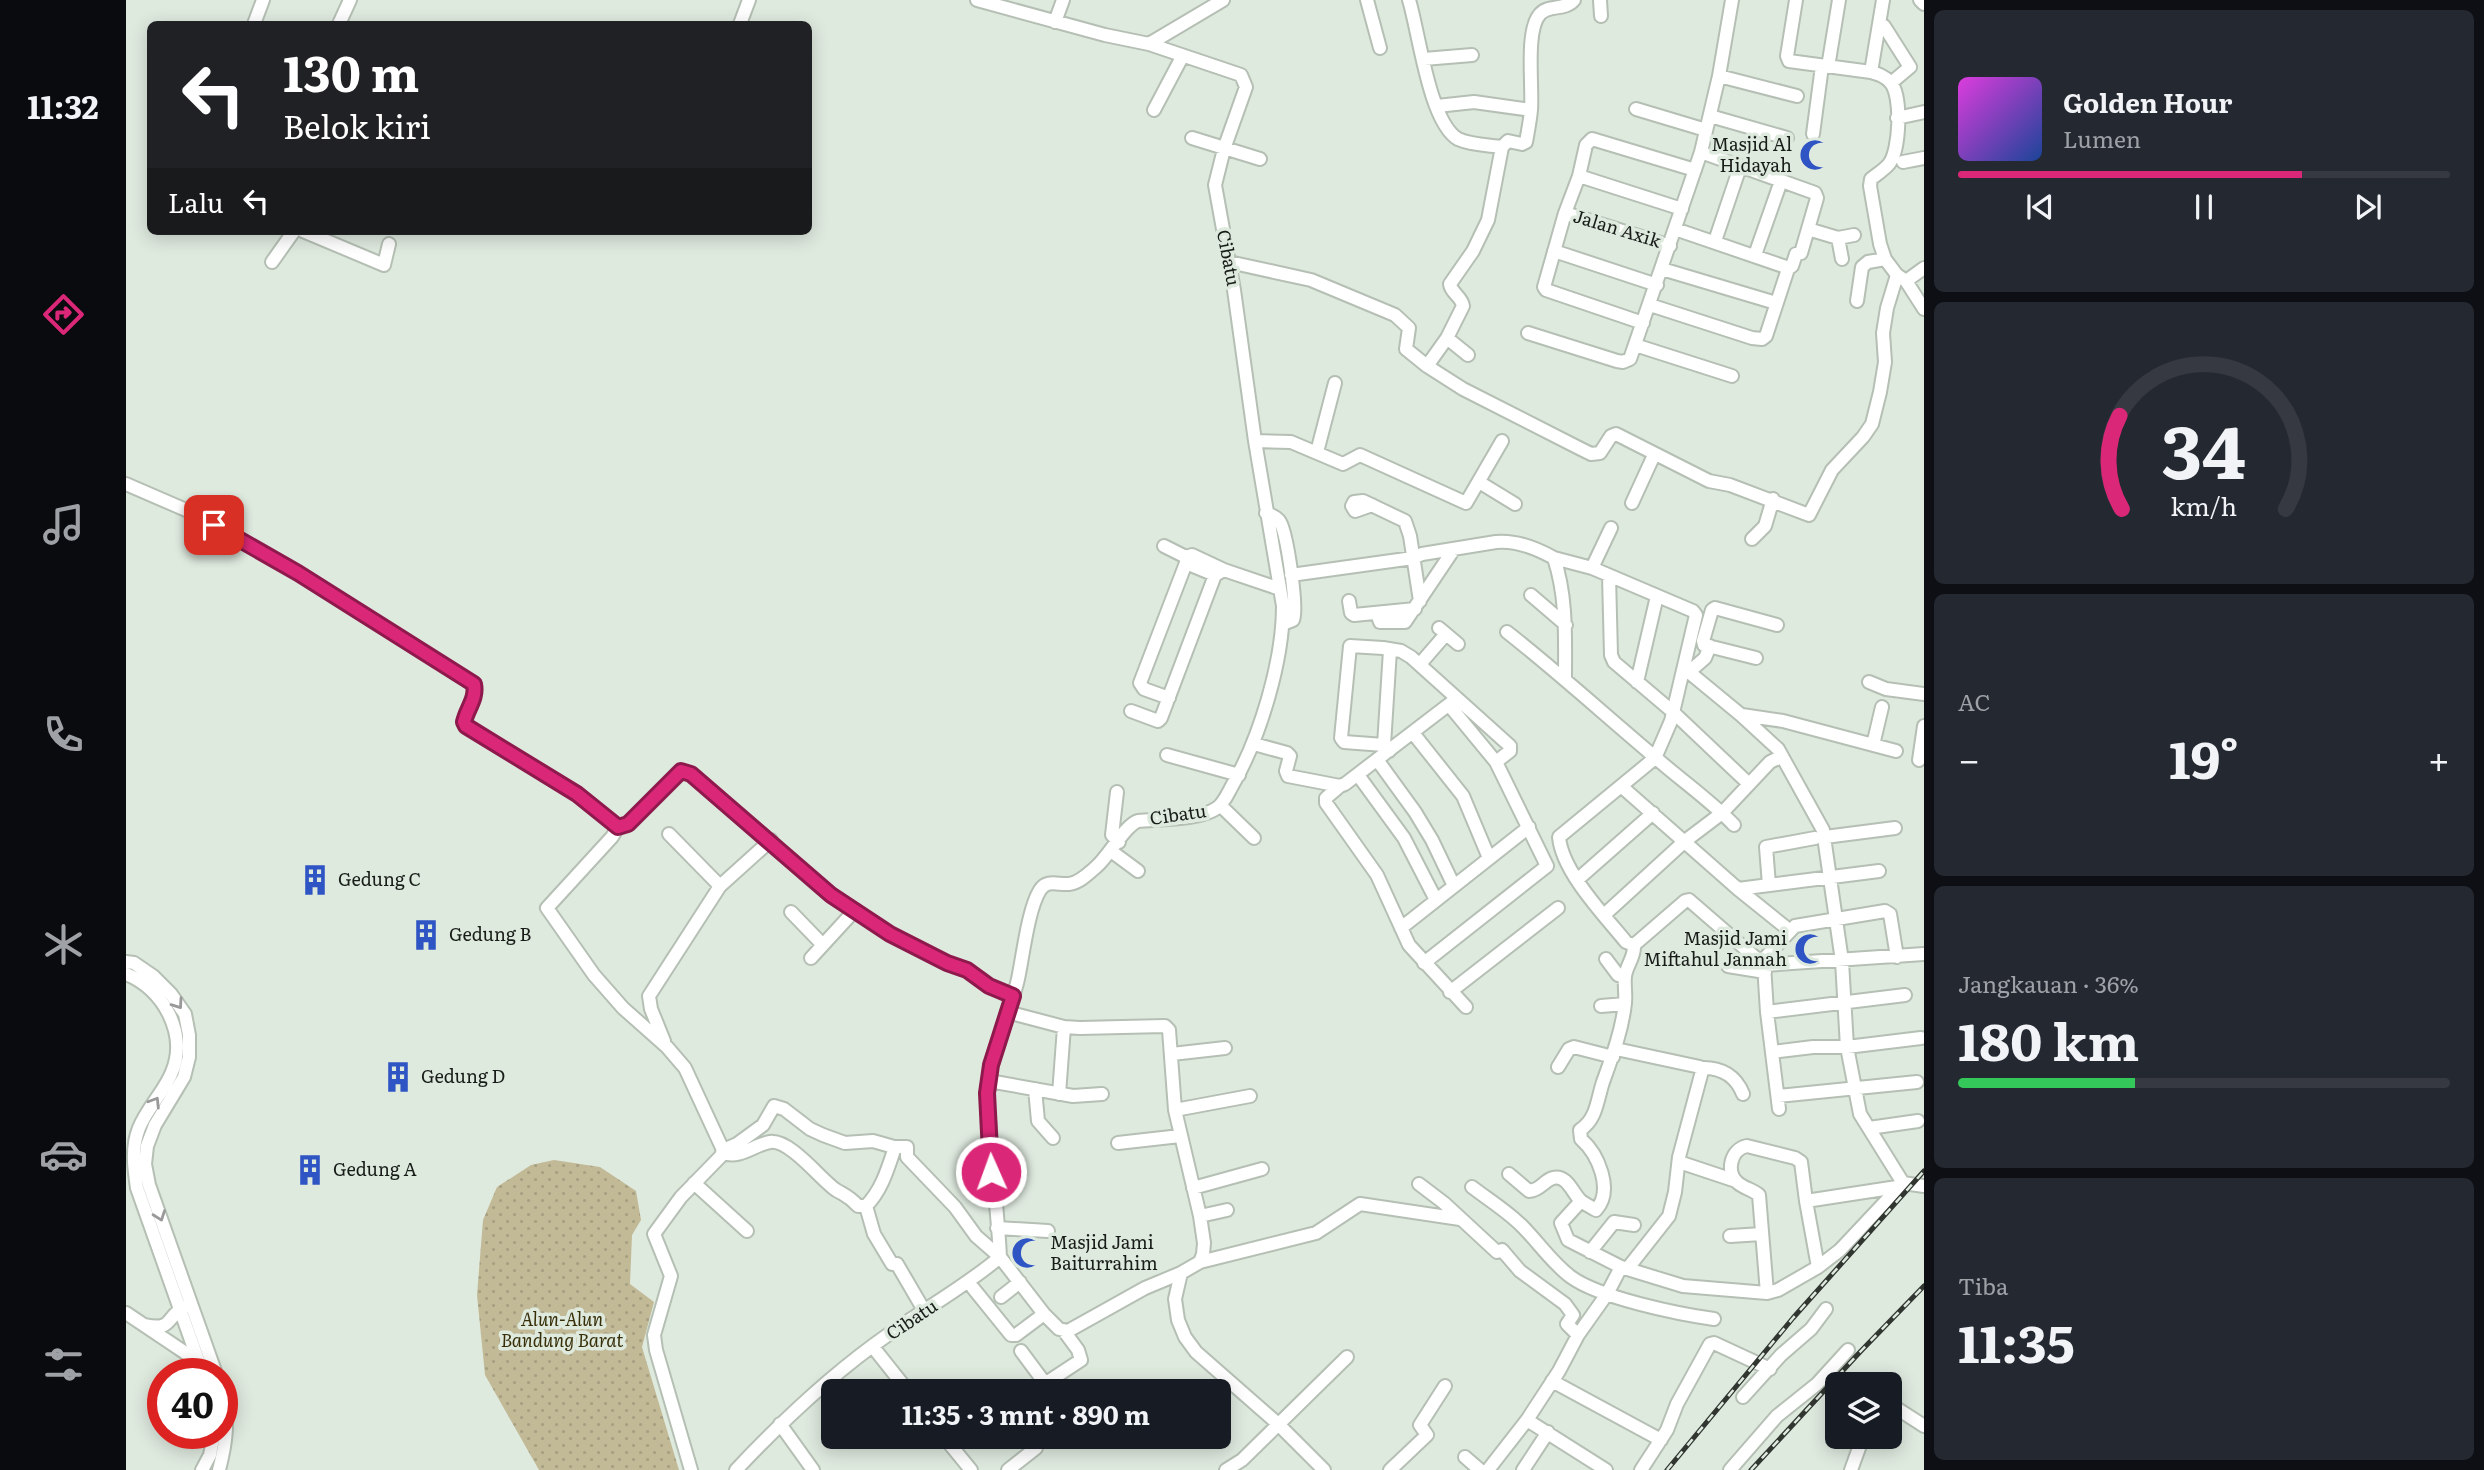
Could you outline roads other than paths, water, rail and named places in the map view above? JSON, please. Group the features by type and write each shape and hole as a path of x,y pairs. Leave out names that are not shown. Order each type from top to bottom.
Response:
{"street":[{"path":"255,21 263,0"},
{"path":"340,21 350,0"},
{"path":"741,21 749,0"},
{"path":"977,0 1149,44 1182,57 1154,110"},
{"path":"1051,21 1055,0"},
{"path":"1051,21 1063,0"},
{"path":"1149,44 1223,0"},
{"path":"1367,0 1380,48"},
{"path":"1409,0 1427,81 1444,123 1457,138 1469,143 1502,148"},
{"path":"1427,366 1447,338 1463,304 1450,284 1473,251 1488,220 1502,148 1508,141 1522,144 1525,142 1531,110 1535,23 1543,11 1567,6 1574,0"},
{"path":"1600,0 1601,16"},
{"path":"1528,333 1617,362 1628,361 1650,305 1695,170 1719,76 1732,0"},
{"path":"1796,0 1788,59 1791,62 1871,72 1891,83 1896,93 1898,141 1892,159 1871,179 1870,186 1885,259 1924,309"},
{"path":"1813,134 1839,0"},
{"path":"1871,72 1883,0"},
{"path":"1879,24 1884,26 1910,67 1891,83"},
{"path":"1424,59 1472,55"},
{"name":"Cibatu","path":"736,1470 780,1424 873,1347 1000,1257 991,1172 987,1093 1040,890 1052,883 1069,884 1079,880 1115,847 1130,824 1206,814 1221,806 1254,744 1283,624 1280,589 1215,185 1224,149 1246,87 1241,75 1182,57"},
{"path":"1719,76 1797,96"},
{"path":"1437,106 1474,102 1531,110"},
{"path":"1636,109 1706,130"},
{"path":"1897,118 1924,113"},
{"path":"1710,116 1787,138"},
{"path":"1192,138 1260,159"},
{"path":"1643,323 1546,290 1543,282 1579,176 1586,145 1592,139 1695,170"},
{"path":"1650,305 1762,340 1766,336 1787,269 1792,266 1796,254 1801,253 1816,195 1700,152"},
{"path":"1903,162 1924,158"},
{"path":"1715,241 1740,167"},
{"path":"1579,176 1682,209"},
{"path":"1755,255 1781,181"},
{"name":"Jalan Axik","path":"1565,213 1670,246"},
{"path":"1675,229 1755,255 1787,269"},
{"path":"1808,229 1838,238 1854,235"},
{"path":"272,262 291,235"},
{"path":"313,235 384,265 388,244"},
{"path":"1838,238 1842,259"},
{"path":"1554,251 1657,285"},
{"path":"1857,301 1862,267 1868,262 1885,259"},
{"path":"1229,262 1311,280 1395,315 1409,328 1406,349 1427,366 1527,423 1591,454 1600,453 1611,436 1616,434 1709,481 1773,499 1785,508 1809,514 1832,470 1863,437 1871,424 1885,362 1885,320 1902,278 1924,268"},
{"path":"1662,269 1776,303"},
{"path":"1447,338 1468,355"},
{"path":"1635,345 1732,376"},
{"path":"1317,452 1335,383"},
{"path":"1255,441 1291,442 1343,464 1360,455 1462,503 1467,502 1502,441"},
{"path":"1632,503 1654,455"},
{"path":"1479,482 1515,505"},
{"path":"126,484 193,513 298,573 474,684 473,700 464,722 466,726 577,794 618,827"},
{"path":"1752,539 1765,526 1773,499"},
{"path":"1372,505 1405,521 1408,526 1416,555 1418,605"},
{"path":"1266,513 1281,524 1291,571 1296,612 1293,620 1283,624"},
{"path":"1592,568 1611,528"},
{"path":"1291,571 1507,541 1592,568 1693,611 1696,615 1686,670 1655,758 1559,837 1577,880 1590,901 1626,942 1634,946"},
{"path":"1164,546 1186,560"},
{"path":"1349,601 1352,615 1377,614 1418,605 1454,549"},
{"path":"1169,698 1144,689 1140,683 1186,560 1192,555 1220,572 1280,589"},
{"path":"1554,558 1562,589 1566,625 1565,678"},
{"path":"1131,711 1158,721 1220,572"},
{"path":"1609,576 1611,655 1614,662 1673,712 1749,783"},
{"path":"1531,595 1566,625"},
{"path":"1637,681 1657,596"},
{"path":"1756,658 1703,643 1712,610 1715,608 1777,625"},
{"path":"1420,664 1442,631 1458,644"},
{"path":"1507,632 1565,678 1734,825"},
{"path":"1424,963 1547,866 1496,762 1452,702 1420,664 1401,651 1352,646 1348,648 1341,738 1344,742 1386,748 1413,733 1452,702"},
{"path":"1686,670 1705,658 1710,646"},
{"path":"1390,650 1386,748 1378,761 1326,797 1326,803 1377,875 1409,945 1466,1007"},
{"path":"1686,670 1765,736 1782,756 1820,838 1830,877 1842,961 1847,1047 1860,1114 1900,1185"},
{"path":"1869,682 1886,690 1924,694"},
{"path":"1452,702 1510,746 1510,751 1496,762"},
{"path":"1873,745 1882,706"},
{"path":"1741,715 1783,721 1896,751"},
{"path":"1918,760 1924,726"},
{"path":"1413,733 1463,796 1489,858"},
{"path":"1254,744 1287,753 1290,756 1286,771 1289,776 1340,786"},
{"path":"1167,755 1239,775"},
{"path":"1604,915 1685,841 1722,813 1770,762 1782,756"},
{"path":"1378,761 1427,831 1454,886"},
{"path":"894,1147 881,1185 866,1206 858,1206 848,1194 835,1189 811,1164 779,1143 768,1143 738,1155 730,1156 723,1152 685,1068 667,1047 623,1008 594,975 547,908 618,827 628,824 638,816 681,771 691,774 813,880 890,934 947,963 967,970 989,986 1013,996"},
{"path":"1358,775 1404,838 1436,900"},
{"path":"1621,786 1789,930"},
{"path":"1116,792 1112,835 1115,847 1138,871"},
{"path":"1221,806 1254,838"},
{"path":"1577,880 1653,813"},
{"path":"1401,928 1529,827"},
{"path":"1769,886 1766,846 1895,828"},
{"path":"668,834 720,886"},
{"path":"667,1047 648,998 720,886 771,841"},
{"path":"1738,889 1879,871"},
{"path":"1634,946 1689,900 1763,967"},
{"path":"1450,992 1558,908"},
{"path":"811,958 855,910"},
{"path":"791,912 822,944"},
{"path":"1897,957 1888,912 1795,926 1789,930 1763,967 1779,1102 1855,1089 1917,1083"},
{"path":"1508,1174 1529,1191 1539,1189 1550,1179 1563,1179 1581,1201 1596,1210 1603,1199 1605,1187 1592,1149 1580,1136 1580,1130 1590,1122 1597,1108 1602,1085 1615,1053 1625,1004 1625,977 1635,954 1634,946"},
{"path":"1728,966 1763,967 1924,954"},
{"path":"1606,959 1618,975 1625,977"},
{"path":"126,962 134,963 153,976 171,994 185,1014 189,1058 184,1077 150,1134 145,1164 199,1358"},
{"path":"126,974 146,986 162,1002 173,1019 177,1037 177,1056 172,1072 138,1130 133,1166 137,1188 209,1358"},
{"path":"1767,1012 1905,995"},
{"path":"1601,1006 1625,1004"},
{"path":"1007,1012 1065,1027 1166,1026 1172,1054 1175,1110 1204,1243 1199,1262"},
{"path":"1059,1094 1065,1027"},
{"path":"1772,1052 1921,1038"},
{"path":"1558,1067 1569,1049 1574,1046 1729,1074 1734,1077 1743,1094"},
{"path":"1172,1054 1225,1048"},
{"path":"1488,1470 1527,1420 1578,1335 1624,1267 1669,1216 1701,1069"},
{"path":"989,1082 1073,1096 1101,1094"},
{"path":"1035,1089 1038,1121 1053,1139"},
{"path":"1175,1110 1250,1096"},
{"path":"691,1470 656,1350 654,1335 671,1276 654,1234 681,1197 723,1152 763,1125 774,1106 784,1109 810,1129 845,1143 873,1141 894,1147 907,1147 907,1157 955,1207 976,1236 1000,1257 1044,1314 1064,1331 1078,1349 1081,1360 1057,1379"},
{"path":"1869,1128 1918,1121"},
{"path":"1118,1143 1180,1136"},
{"path":"1736,1181 1732,1175 1732,1163 1735,1151 1739,1148 1747,1146 1795,1158 1801,1162 1818,1266"},
{"path":"1679,1162 1736,1181 1759,1195 1767,1293"},
{"path":"1193,1188 1262,1169"},
{"path":"694,1184 747,1231"},
{"path":"1419,1184 1497,1252 1502,1250 1520,1271 1565,1304 1573,1315 1567,1324 1578,1335"},
{"path":"1581,1201 1561,1223 1562,1230 1568,1240 1590,1252 1624,1267 1683,1286 1767,1293 1778,1290 1840,1250 1900,1185"},
{"path":"1806,1201 1900,1185 1924,1186"},
{"path":"1472,1187 1522,1226 1580,1283 1607,1294 1677,1314 1714,1320"},
{"path":"1064,1331 1199,1262 1316,1233 1360,1204 1460,1219"},
{"path":"866,1206 880,1246 892,1264 897,1264 925,1312"},
{"path":"1200,1216 1227,1210"},
{"path":"1590,1252 1614,1222 1634,1225"},
{"path":"998,1228 1048,1231"},
{"path":"1730,1236 1762,1234"},
{"path":"1181,1273 1175,1299 1178,1320 1185,1337 1196,1352 1278,1423 1324,1470"},
{"path":"1001,1297 1020,1282"},
{"path":"973,1288 1011,1335 1016,1335 1044,1314"},
{"path":"141,1324 160,1328 169,1324 186,1306"},
{"path":"1743,1397 1782,1355 1811,1329 1826,1309"},
{"path":"126,1313 187,1358"},
{"path":"1641,1470 1661,1440 1710,1344 1714,1343 1770,1368"},
{"path":"873,1347 898,1379"},
{"path":"1730,1470 1777,1416 1817,1384 1848,1350"},
{"path":"1021,1351 1043,1379"},
{"path":"1226,1470 1242,1460 1347,1357"},
{"path":"1552,1381 1661,1440"},
{"path":"1391,1470 1427,1435 1420,1425 1445,1386"},
{"path":"1902,1412 1924,1426"},
{"path":"1527,1420 1606,1470"},
{"path":"780,1424 813,1470"},
{"path":"1523,1470 1548,1432"},
{"path":"202,1470 213,1449"},
{"path":"219,1449 219,1470"},
{"path":"954,1449 971,1470"},
{"path":"1008,1470 1035,1449"},
{"path":"1852,1470 1859,1449"},
{"path":"1465,1457 1480,1470"}],"railway":[{"path":"1667,1470 1793,1318 1924,1171"},
{"path":"1751,1470 1924,1286"}],"place":[{"name":"Masjid Al Hidayah","path":"1815,155"},
{"name":"Gedung C","path":"315,880"},
{"name":"Gedung B","path":"426,935"},
{"name":"Masjid Jami Miftahul Jannah","path":"1810,949"},
{"name":"Gedung D","path":"398,1077"},
{"name":"Gedung A","path":"310,1170"},
{"name":"Masjid Jami Baiturrahim","path":"1027,1253"}],"park label":[{"name":"Alun-Alun Bandung Barat","path":"562,1330"}]}
